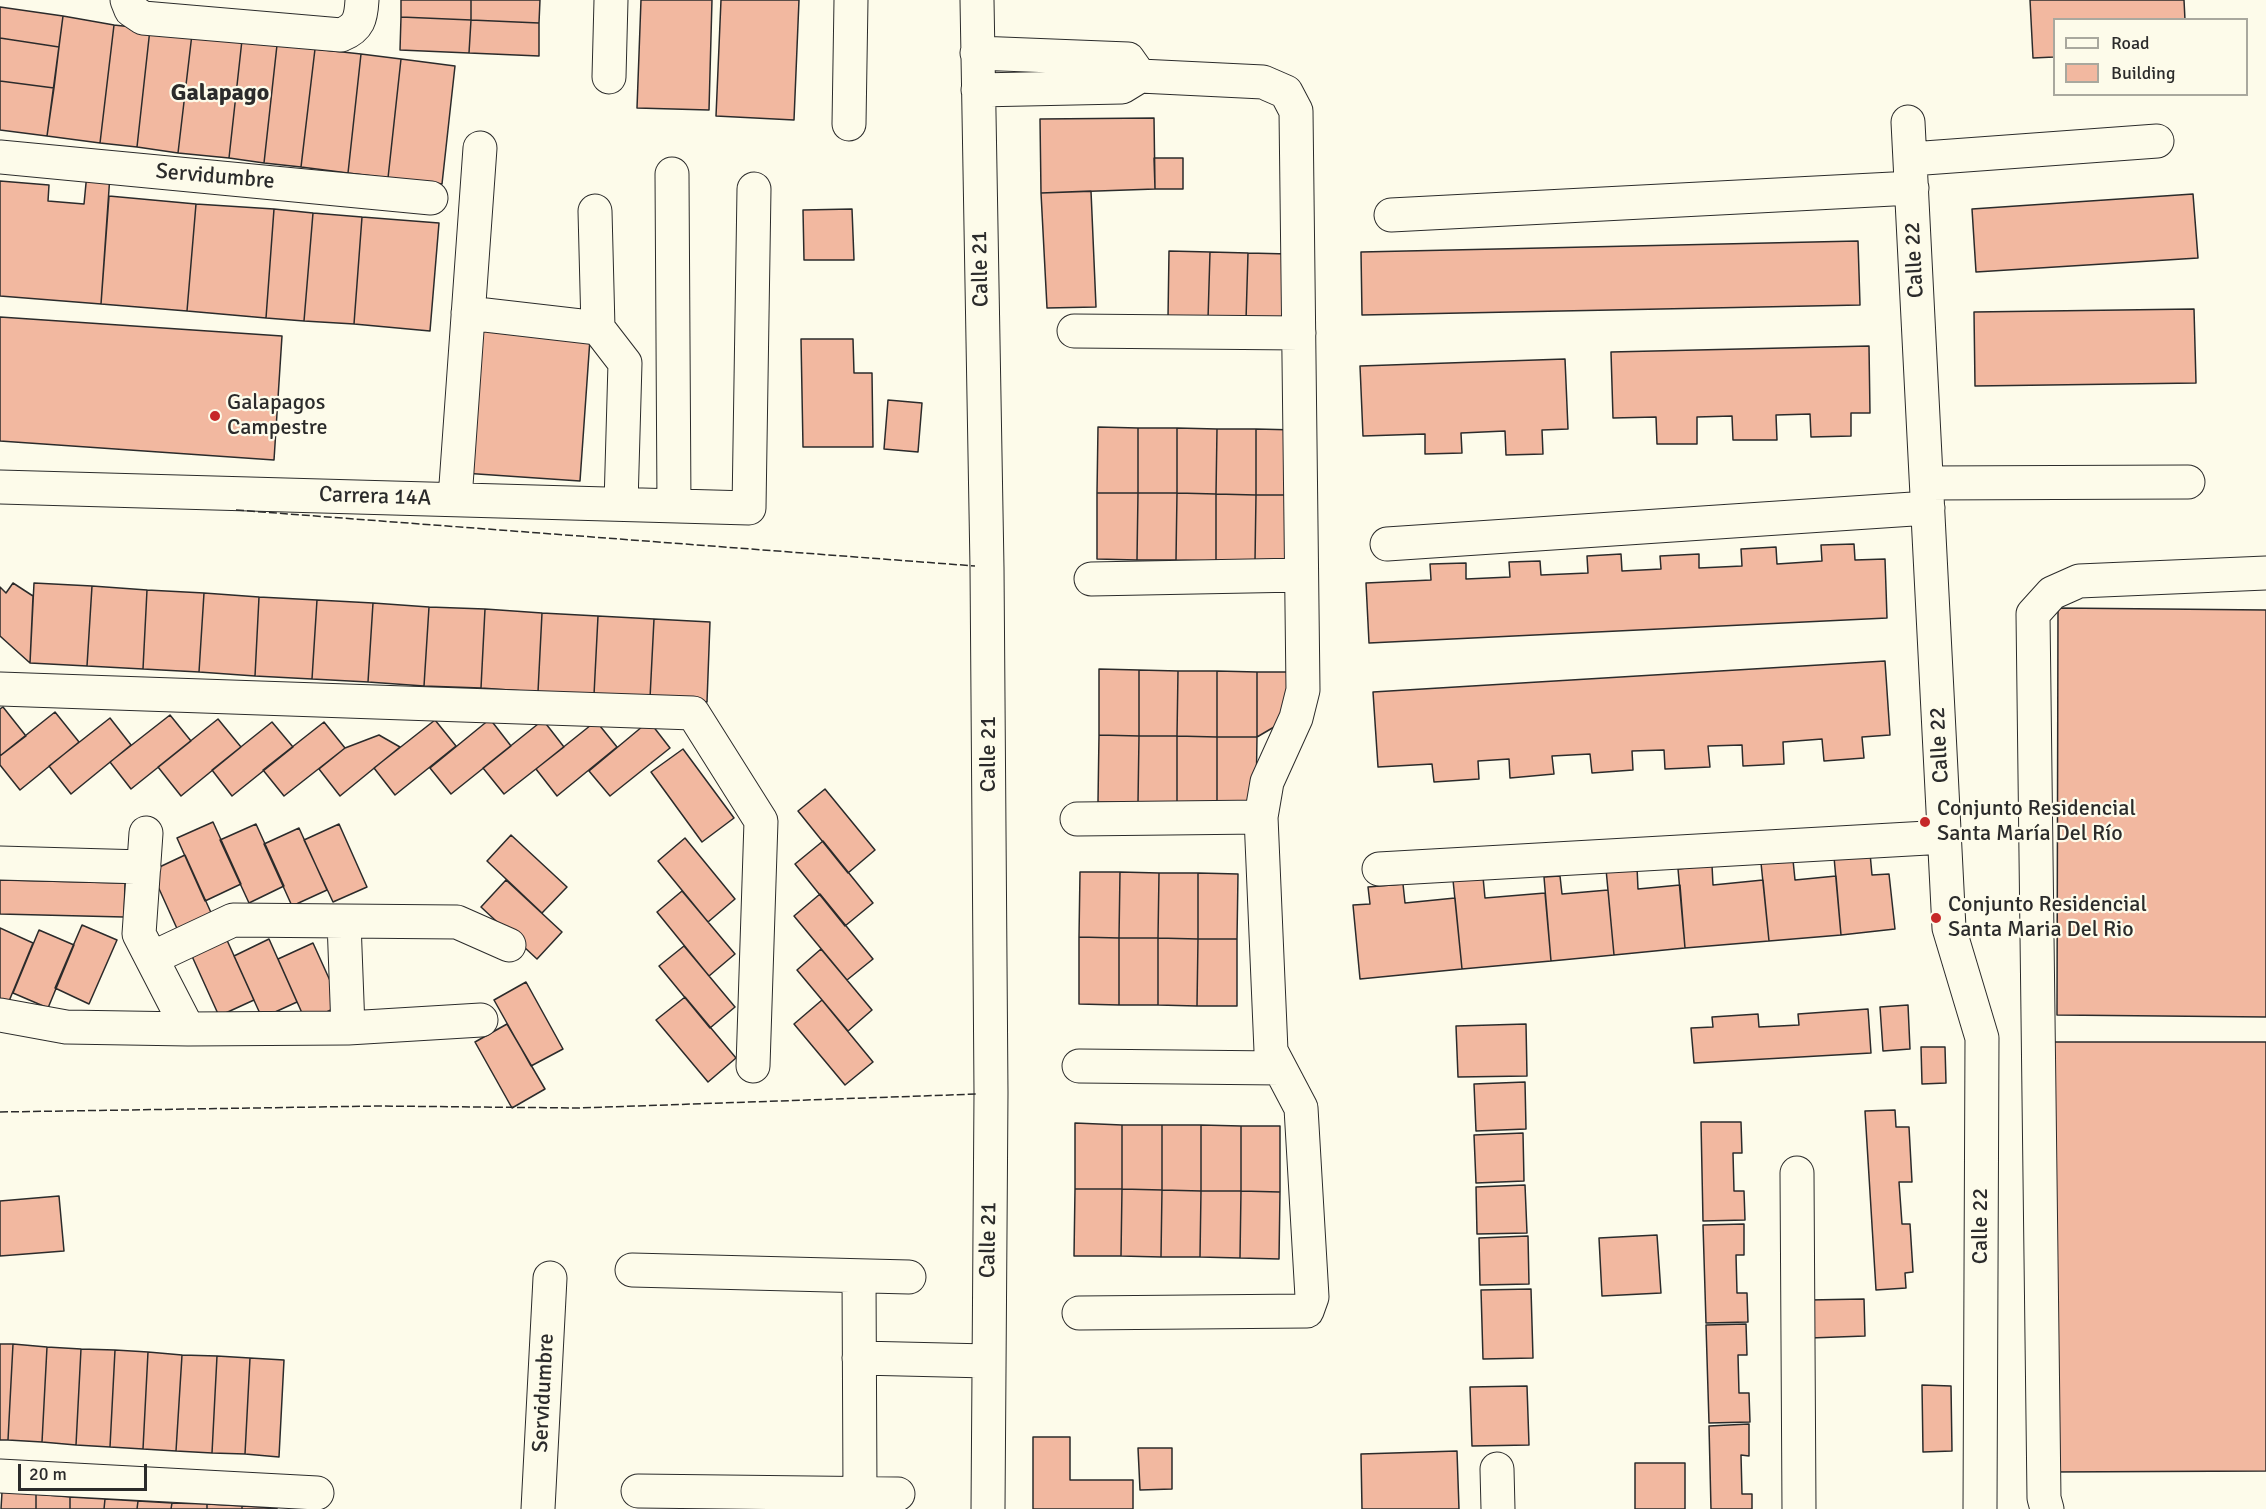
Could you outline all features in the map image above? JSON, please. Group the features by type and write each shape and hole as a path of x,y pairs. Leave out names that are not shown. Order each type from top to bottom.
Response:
{"street":[{"path":"128,0 130,10 143,18 341,35 352,31 361,18 362,0"},
{"path":"609,77 610,0"},
{"path":"849,124 851,0"},
{"name":"Calle 21","path":"977,0 987,579 991,1093 988,1509"},
{"path":"977,53 1128,59 1140,76"},
{"path":"978,90 1122,87 1140,76 1263,82 1286,92 1296,111 1303,690 1296,718 1267,782 1261,817 1271,1051 1301,1108 1312,1297 1307,1311 1079,1313"},
{"name":"Calle 22","path":"1908,122 1949,928 1982,1038 1980,1509"},
{"path":"1391,215 1911,174 2157,141"},
{"path":"455,500 480,148"},
{"name":"Servidumbre","path":"0,157 431,198"},
{"path":"672,174 674,506"},
{"name":"Carrera 14A","path":"0,487 749,507 754,189"},
{"path":"595,212 598,328 626,363 621,504"},
{"path":"468,313 598,328"},
{"path":"1074,331 1299,333"},
{"path":"1387,544 1927,495 2188,482"},
{"path":"2047,1509 2044,1498 2033,614 2052,593 2079,581 2266,573"},
{"path":"1091,579 1301,575"},
{"path":"0,689 693,713 762,821 753,1065"},
{"path":"1077,819 1261,817"},
{"path":"146,832 139,934 188,1029"},
{"path":"1379,869 1945,837"},
{"path":"0,863 144,867"},
{"path":"152,958 233,920 457,922 509,945"},
{"path":"344,922 348,1028"},
{"path":"0,1015 66,1027 188,1029 348,1028 481,1020"},
{"path":"1079,1066 1280,1068"},
{"path":"1797,1173 1799,1509"},
{"path":"632,1270 909,1277"},
{"path":"860,1276 860,1494"},
{"name":"Servidumbre","path":"538,1509 550,1278"},
{"path":"859,1358 988,1361"},
{"path":"1497,1469 1498,1509"},
{"path":"0,1476 317,1493"},
{"path":"638,1491 898,1494"}],"building":[{"path":"401,0 471,0 471,20 401,17"},
{"path":"471,0 540,0 539,23 471,20"},
{"path":"641,0 712,0 709,110 637,108"},
{"path":"721,0 799,0 794,120 716,116"},
{"path":"2030,0 2184,0 2185,18 2053,18 2053,57 2033,58"},
{"path":"0,7 63,16 59,47 0,38"},
{"path":"63,16 114,25 100,143 47,136"},
{"path":"401,17 471,20 469,53 400,50"},
{"path":"471,20 539,23 539,56 469,53"},
{"path":"114,25 150,29 137,147 100,143"},
{"path":"150,29 192,34 178,153 137,147"},
{"path":"192,34 242,40 229,158 178,153"},
{"path":"0,38 59,47 54,88 0,81"},
{"path":"242,40 277,45 264,163 229,158"},
{"path":"277,45 315,49 301,167 264,163"},
{"path":"315,49 361,54 348,173 301,167"},
{"path":"361,54 401,59 388,178 348,173"},
{"path":"401,59 455,66 442,184 388,178"},
{"path":"0,81 54,88 47,136 0,130"},
{"path":"1154,118 1155,189 1041,193 1040,119"},
{"path":"1154,158 1183,158 1183,189 1155,189"},
{"path":"87,173 110,175 101,304 0,296 0,181 49,185 48,201 84,204"},
{"path":"1091,191 1096,307 1047,308 1041,193"},
{"path":"2193,194 2198,258 1976,272 1972,209"},
{"path":"109,196 196,204 187,311 101,304"},
{"path":"196,204 274,209 266,318 187,311"},
{"path":"274,209 313,213 304,321 266,318"},
{"path":"852,209 854,260 804,260 803,210"},
{"path":"313,213 362,217 354,324 304,321"},
{"path":"362,217 439,223 430,331 354,324"},
{"path":"1858,241 1860,305 1362,315 1361,252"},
{"path":"1169,251 1210,252 1208,319 1168,318"},
{"path":"1210,252 1248,253 1246,320 1208,319"},
{"path":"1248,253 1289,254 1287,321 1246,320"},
{"path":"2194,309 2196,383 1975,386 1974,312"},
{"path":"0,317 282,336 274,460 0,441"},
{"path":"472,330 590,339 580,481 463,473"},
{"path":"801,339 853,339 854,373 872,373 873,447 803,447"},
{"path":"1869,346 1870,413 1851,413 1851,436 1811,437 1810,414 1776,415 1777,440 1733,440 1732,416 1697,417 1697,444 1657,444 1656,417 1613,418 1611,352"},
{"path":"1565,359 1568,429 1542,430 1543,454 1506,455 1505,431 1461,433 1462,453 1425,454 1425,434 1363,436 1360,366"},
{"path":"888,400 922,403 918,452 884,449"},
{"path":"1098,427 1138,428 1138,493 1097,493"},
{"path":"1138,428 1177,428 1177,493 1138,493"},
{"path":"1177,428 1217,429 1216,494 1177,493"},
{"path":"1217,429 1256,429 1256,495 1216,494"},
{"path":"1256,429 1296,430 1296,495 1256,495"},
{"path":"1097,493 1138,493 1137,560 1097,559"},
{"path":"1138,493 1177,493 1176,560 1137,560"},
{"path":"1177,493 1216,494 1216,561 1176,560"},
{"path":"1216,494 1256,495 1255,561 1216,561"},
{"path":"1256,495 1296,495 1295,562 1255,561"},
{"path":"1854,544 1855,560 1885,559 1887,618 1369,643 1366,583 1431,580 1430,564 1466,563 1466,579 1510,577 1509,562 1540,561 1541,575 1588,573 1587,556 1621,554 1622,571 1661,569 1660,556 1699,554 1699,568 1742,566 1741,549 1776,547 1777,564 1822,561 1821,545"},
{"path":"13,583 33,596 30,663 0,636 0,587 6,593"},
{"path":"34,583 92,586 87,666 30,663"},
{"path":"92,586 147,590 143,669 87,666"},
{"path":"147,590 204,593 199,672 143,669"},
{"path":"204,593 259,597 255,676 199,672"},
{"path":"259,597 317,600 312,679 255,676"},
{"path":"317,600 373,603 368,682 312,679"},
{"path":"373,603 429,607 424,686 368,682"},
{"path":"429,607 485,609 481,688 424,686"},
{"path":"2058,608 2266,610 2266,1017 2057,1015"},
{"path":"485,609 542,613 538,692 481,688"},
{"path":"542,613 598,616 594,695 538,692"},
{"path":"598,616 654,619 650,698 594,695"},
{"path":"654,619 710,622 707,702 650,698"},
{"path":"1885,661 1890,735 1862,737 1864,758 1824,761 1822,739 1783,742 1784,764 1743,766 1742,745 1708,746 1710,767 1665,769 1664,750 1632,751 1633,770 1592,773 1590,754 1552,756 1554,774 1510,778 1509,759 1478,761 1479,779 1434,782 1432,764 1378,767 1373,692"},
{"path":"1099,669 1139,670 1139,736 1099,735"},
{"path":"1139,670 1178,671 1177,736 1139,736"},
{"path":"1178,671 1217,671 1217,737 1177,736"},
{"path":"1217,671 1257,672 1257,737 1217,737"},
{"path":"1257,672 1297,672 1286,720 1257,737"},
{"path":"3,707 26,736 0,756 0,709"},
{"path":"55,712 79,742 20,790 0,765 0,756"},
{"path":"170,715 191,741 131,789 110,762"},
{"path":"110,718 131,745 71,794 49,766"},
{"path":"218,719 241,747 181,796 158,767"},
{"path":"490,719 511,746 451,794 430,768"},
{"path":"435,720 456,746 395,795 374,768"},
{"path":"543,720 564,747 504,794 483,768"},
{"path":"596,721 617,747 557,796 536,769"},
{"path":"649,721 670,748 610,796 589,771"},
{"path":"272,722 293,747 232,796 212,770"},
{"path":"324,722 345,748 284,796 263,770"},
{"path":"379,735 400,747 340,796 319,769 345,748"},
{"path":"1099,735 1139,736 1138,803 1098,802"},
{"path":"1139,736 1177,736 1177,802 1138,803"},
{"path":"1177,736 1217,737 1217,804 1177,802"},
{"path":"1217,737 1257,737 1256,804 1217,804"},
{"path":"683,749 734,818 702,842 651,772"},
{"path":"825,789 875,850 848,873 798,811"},
{"path":"213,822 241,884 205,901 177,838"},
{"path":"256,824 284,886 249,903 220,840"},
{"path":"339,824 367,887 333,902 304,840"},
{"path":"299,828 327,890 292,906 264,844"},
{"path":"511,835 567,887 542,913 487,861"},
{"path":"685,838 735,899 708,922 658,861"},
{"path":"823,841 873,903 845,926 795,864"},
{"path":"1870,853 1872,875 1889,874 1895,929 1841,935 1834,857"},
{"path":"185,855 213,917 179,933 151,871"},
{"path":"1793,860 1795,880 1836,876 1841,935 1769,941 1761,863"},
{"path":"1712,865 1713,885 1763,880 1769,941 1685,948 1678,869"},
{"path":"1637,867 1638,889 1680,885 1685,948 1614,955 1606,869"},
{"path":"1080,872 1120,872 1119,938 1079,937"},
{"path":"1120,872 1159,873 1158,938 1119,938"},
{"path":"1159,873 1198,873 1198,939 1158,938"},
{"path":"1198,873 1238,874 1237,939 1198,939"},
{"path":"1560,876 1562,894 1608,890 1614,955 1551,961 1544,877"},
{"path":"1483,877 1485,898 1545,893 1551,961 1462,969 1453,880"},
{"path":"0,880 125,883 124,917 0,914"},
{"path":"506,880 562,932 537,959 481,907"},
{"path":"1403,884 1405,903 1455,898 1462,969 1360,979 1353,905 1370,904 1368,887"},
{"path":"682,891 735,954 709,976 657,912"},
{"path":"820,894 873,959 847,980 794,916"},
{"path":"82,925 117,940 89,1004 55,988"},
{"path":"0,928 33,943 7,1006 0,1003"},
{"path":"39,930 74,945 48,1008 13,993"},
{"path":"1079,937 1119,938 1119,1005 1079,1004"},
{"path":"226,938 254,1000 219,1016 191,954"},
{"path":"1119,938 1158,938 1158,1005 1119,1005"},
{"path":"1158,938 1198,939 1197,1006 1158,1005"},
{"path":"269,939 297,1002 262,1018 234,956"},
{"path":"1198,939 1237,939 1237,1006 1197,1006"},
{"path":"313,943 341,1005 306,1022 278,959"},
{"path":"684,946 735,1007 710,1028 659,966"},
{"path":"821,949 872,1010 848,1031 797,970"},
{"path":"526,982 563,1049 531,1066 494,1000"},
{"path":"685,997 736,1058 708,1082 656,1020"},
{"path":"822,1000 873,1062 845,1085 794,1024"},
{"path":"1908,1005 1910,1049 1883,1051 1880,1007"},
{"path":"1868,1009 1871,1053 1694,1063 1691,1028 1713,1027 1712,1017 1758,1014 1759,1027 1799,1025 1798,1014"},
{"path":"507,1024 545,1089 512,1108 475,1042"},
{"path":"1526,1024 1527,1076 1458,1077 1456,1026"},
{"path":"2046,1042 2266,1042 2266,1471 2050,1472"},
{"path":"1921,1047 1945,1047 1946,1083 1922,1084"},
{"path":"1525,1082 1526,1129 1476,1131 1474,1084"},
{"path":"1895,1110 1896,1127 1909,1127 1912,1182 1899,1182 1902,1224 1910,1224 1913,1272 1905,1273 1906,1288 1876,1290 1865,1111"},
{"path":"1701,1122 1741,1122 1742,1153 1733,1153 1734,1191 1744,1191 1745,1220 1703,1221"},
{"path":"1075,1123 1122,1125 1122,1189 1075,1189"},
{"path":"1122,1125 1162,1125 1162,1190 1122,1189"},
{"path":"1162,1125 1201,1125 1201,1191 1162,1190"},
{"path":"1201,1125 1241,1126 1241,1191 1201,1191"},
{"path":"1241,1126 1280,1126 1280,1192 1241,1191"},
{"path":"1523,1133 1524,1181 1476,1183 1474,1135"},
{"path":"1525,1185 1527,1233 1477,1234 1476,1187"},
{"path":"1075,1189 1122,1189 1121,1256 1074,1256"},
{"path":"1122,1189 1162,1190 1161,1257 1121,1256"},
{"path":"1162,1190 1201,1191 1200,1257 1161,1257"},
{"path":"1201,1191 1241,1191 1240,1258 1200,1257"},
{"path":"1241,1191 1280,1192 1279,1259 1240,1258"},
{"path":"59,1196 64,1251 0,1256 0,1201"},
{"path":"1744,1224 1744,1255 1736,1255 1737,1293 1747,1293 1748,1322 1706,1323 1703,1225"},
{"path":"1657,1235 1661,1293 1602,1296 1599,1238"},
{"path":"1528,1236 1529,1284 1480,1285 1479,1238"},
{"path":"1531,1289 1533,1358 1483,1359 1481,1290"},
{"path":"1864,1299 1865,1336 1810,1338 1809,1300"},
{"path":"1746,1324 1747,1355 1738,1355 1739,1393 1749,1393 1750,1422 1709,1423 1706,1325"},
{"path":"0,1344 13,1344 8,1440 0,1440"},
{"path":"13,1344 47,1347 42,1442 8,1440"},
{"path":"47,1347 81,1349 76,1445 42,1442"},
{"path":"81,1349 115,1350 110,1447 76,1445"},
{"path":"115,1350 148,1352 143,1449 110,1447"},
{"path":"148,1352 182,1355 176,1451 143,1449"},
{"path":"182,1355 217,1356 212,1453 176,1451"},
{"path":"217,1356 250,1358 245,1454 212,1453"},
{"path":"250,1358 284,1360 279,1457 245,1454"},
{"path":"1922,1385 1951,1386 1952,1451 1923,1452"},
{"path":"1527,1386 1529,1445 1472,1446 1470,1387"},
{"path":"1749,1424 1749,1456 1741,1455 1742,1494 1752,1494 1752,1509 1711,1509 1709,1426"},
{"path":"1033,1437 1070,1437 1070,1480 1133,1480 1133,1509 1033,1509"},
{"path":"1138,1448 1172,1448 1172,1489 1140,1490"},
{"path":"1457,1451 1459,1509 1362,1509 1361,1454"},
{"path":"1635,1463 1685,1463 1685,1509 1635,1509"},
{"path":"2,1492 36,1494 36,1509 1,1509"},
{"path":"36,1494 70,1497 70,1509 36,1509"},
{"path":"70,1497 105,1499 104,1509 70,1509"},
{"path":"105,1499 138,1501 137,1509 104,1509"},
{"path":"138,1501 172,1503 171,1509 137,1509"},
{"path":"172,1503 207,1504 207,1509 171,1509"},
{"path":"207,1504 242,1506 242,1509 207,1509"},
{"path":"242,1506 277,1508 277,1509 242,1509"}],"fence":[{"path":"236,510 975,566"},
{"path":"0,1112 380,1106 579,1108 978,1094"}],"place":[{"name":"Galapagos Campestre","path":"215,416"},
{"name":"Conjunto Residencial Santa María Del Río","path":"1925,822"},
{"name":"Conjunto Residencial Santa Maria Del Rio","path":"1936,918"}],"district":[{"name":"Galapago","path":"220,94"}]}
